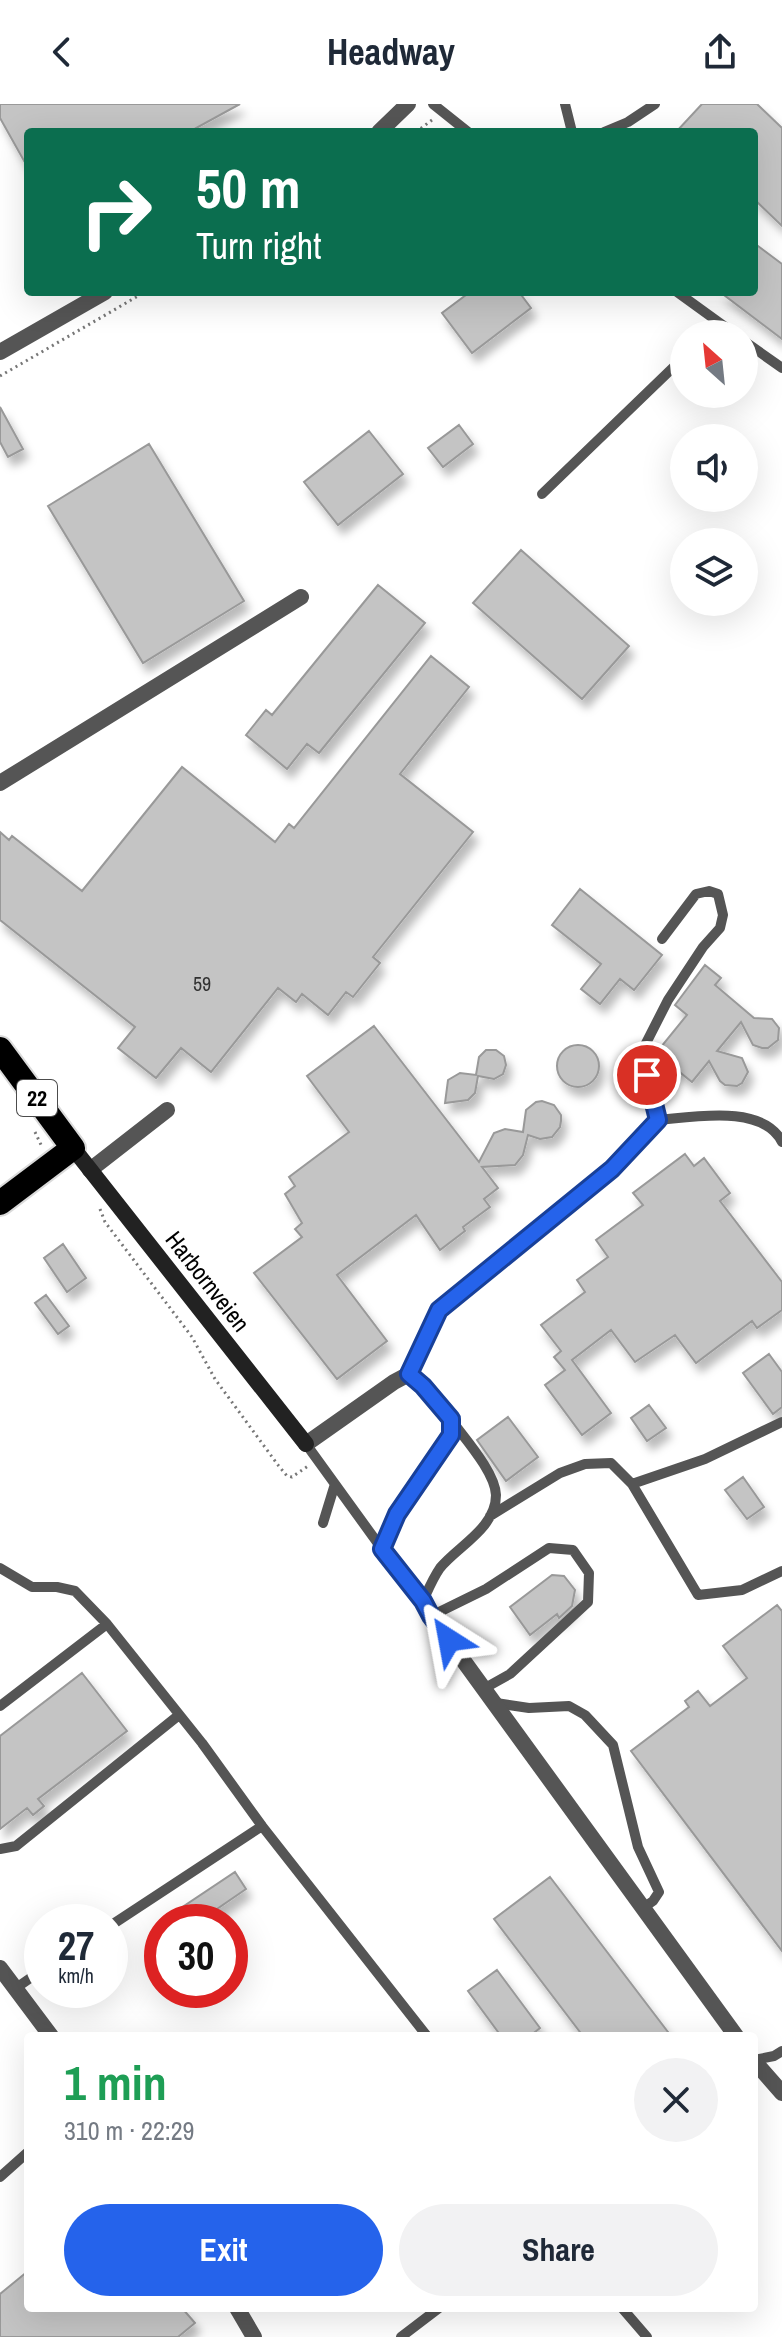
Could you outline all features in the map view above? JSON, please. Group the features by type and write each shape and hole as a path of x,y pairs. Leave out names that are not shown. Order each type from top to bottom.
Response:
{"highway":[{"name":"22","path":"0,1049 73,1148 0,1203"}],"street":[{"path":"383,128 408,104"},
{"path":"0,352 98,296"},
{"path":"0,783 301,597"},
{"path":"90,1170 167,1110"},
{"name":"Harbornveien","path":"73,1148 306,1444"},
{"path":"306,1444 409,1374 451,1419 451,1435 397,1514 382,1549 733,2032"},
{"path":"0,1968 48,2032"},
{"path":"758,2066 782,2093"},
{"path":"239,2312 254,2337"}],"lane":[{"path":"433,104 463,128"},
{"path":"565,104 571,128"},
{"path":"614,128 655,104"},
{"path":"682,296 715,320"},
{"path":"758,351 782,368"},
{"path":"542,494 670,371"},
{"path":"658,1120 641,1053 651,1029 681,979 720,928 723,915 718,894 709,891 696,894 662,939"},
{"path":"409,1374 439,1310 612,1169 658,1120 718,1115 758,1120 777,1132 782,1142"},
{"path":"451,1419 488,1473 496,1495 490,1516"},
{"path":"632,1484 705,1459 782,1422"},
{"path":"306,1444 382,1549"},
{"path":"427,1609 438,1570 476,1534 490,1516 560,1473 585,1464 611,1463 632,1484 698,1595 742,1590 782,1571"},
{"path":"323,1523 335,1484"},
{"path":"427,1609 486,1589 549,1548 573,1550 589,1573 588,1602 510,1674 485,1688"},
{"path":"0,1568 32,1587 75,1591 107,1624 424,2032"},
{"path":"0,1706 107,1624"},
{"path":"496,1703 529,1708 569,1706 585,1715 613,1745 638,1847 659,1892 643,1908"},
{"path":"0,1849 16,1846 179,1715"},
{"path":"128,1914 262,1826"},
{"path":"16,1988 24,1982"},
{"path":"758,2060 782,2051"},
{"path":"0,2177 24,2156"},
{"path":"401,2337 434,2312"},
{"path":"625,2312 647,2337"}],"path":[{"path":"0,376 138,296"},
{"path":"106,1190 100,1209 105,1222 192,1337 215,1379 278,1465 287,1476 292,1477 317,1459"}],"building":[{"path":"0,104 240,104 196,128 24,128 24,161 0,118"},
{"path":"702,104 757,104 782,128 782,226 758,203 758,128 680,128"},
{"path":"758,246 782,264 782,339 725,296 758,296"},
{"path":"465,296 522,296 531,308 472,353 442,313"},
{"path":"0,407 23,449 8,457 0,442"},
{"path":"459,425 473,444 443,467 428,448"},
{"path":"369,431 403,474 338,525 304,482"},
{"path":"149,444 244,601 143,663 48,506"},
{"path":"521,550 629,646 582,699 473,603"},
{"path":"378,585 425,623 319,753 307,744 287,769 246,735 266,710 272,715"},
{"path":"431,656 469,687 400,774 473,832 373,957 380,963 353,997 346,992 328,1015 302,994 296,1002 278,988 211,1072 181,1048 156,1078 118,1048 135,1027 0,920 0,832 9,840 12,836 82,891 182,767 275,842 289,824 294,828"},
{"path":"580,889 662,955 634,990 620,979 600,1004 581,989 601,964 552,925"},
{"path":"705,965 721,978 715,985 754,1018 772,1019 779,1028 778,1040 768,1048 762,1048 753,1045 741,1022 717,1051 742,1058 748,1072 737,1086 725,1085 720,1081 709,1061 692,1082 656,1053 687,1015 675,1005"},
{"path":"374,1026 479,1162 494,1133 505,1129 523,1132 526,1110 536,1102 554,1105 561,1115 561,1121 552,1137 540,1139 528,1135 523,1155 515,1165 482,1167 498,1188 484,1199 490,1207 463,1227 465,1231 440,1250 416,1215 337,1275 387,1341 337,1379 254,1273 302,1237 295,1229 302,1223 285,1194 295,1186 289,1177 349,1132 307,1076"},
{"path":"578,1045 593,1051 599,1066 593,1081 578,1087 563,1081 557,1066 563,1051"},
{"path":"486,1050 496,1050 504,1056 506,1065 503,1074 494,1079 478,1076 475,1093 468,1100 445,1103 448,1080 460,1073 476,1075 479,1057"},
{"path":"685,1154 694,1166 704,1158 730,1193 720,1201 782,1282 782,1310 757,1328 752,1321 696,1363 675,1335 635,1362 611,1330 572,1360 611,1413 582,1435 545,1385 565,1370 554,1357 561,1351 541,1325 585,1292 577,1280 608,1257 596,1240 643,1205 633,1193"},
{"path":"63,1244 86,1278 67,1292 44,1258"},
{"path":"46,1295 69,1326 58,1334 35,1303"},
{"path":"769,1354 782,1372 782,1407 773,1414 743,1373"},
{"path":"649,1405 666,1428 647,1441 631,1418"},
{"path":"508,1417 538,1457 506,1481 477,1440"},
{"path":"743,1477 764,1507 747,1519 725,1490"},
{"path":"552,1575 564,1576 575,1590 572,1606 559,1618 557,1614 530,1635 510,1607"},
{"path":"777,1605 782,1611 782,1951 631,1751 689,1707 685,1701 698,1691 710,1706 747,1678 723,1646"},
{"path":"82,1673 127,1731 38,1799 44,1806 33,1815 27,1808 0,1829 0,1736"},
{"path":"235,1872 246,1889 224,1904 187,1904"},
{"path":"550,1877 668,2032 580,2032 494,1919"},
{"path":"497,1970 540,2028 535,2032 498,2032 468,1991"},
{"path":"24,2274 24,2312 185,2312 195,2323 178,2337 0,2337 0,2294"}],"route":[{"path":"449,1640 382,1549 397,1514 451,1435 451,1419 409,1374 439,1310 612,1169 658,1120 647,1075"}]}
